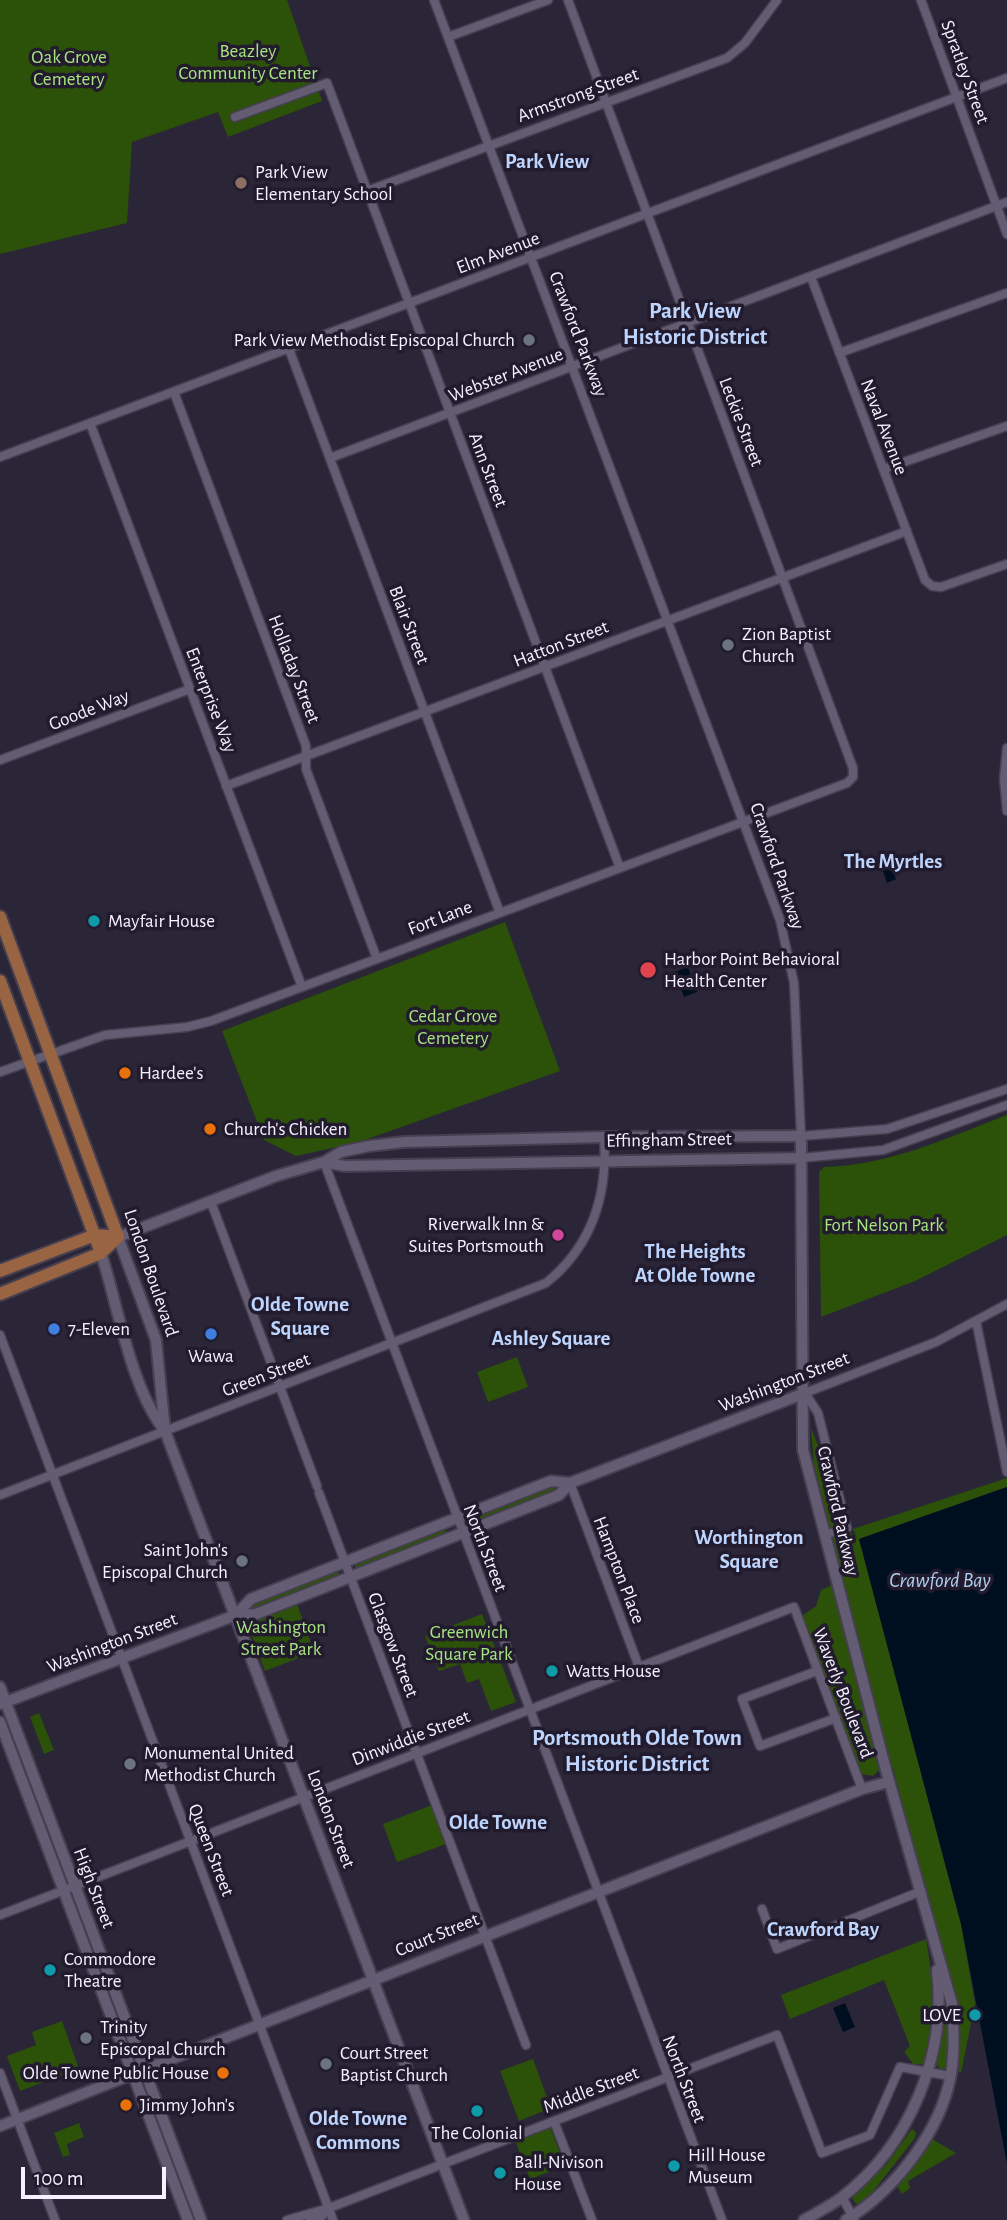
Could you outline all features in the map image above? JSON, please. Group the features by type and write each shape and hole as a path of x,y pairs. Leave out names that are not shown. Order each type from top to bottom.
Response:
{"main road":[{"name":"London Boulevard","path":"0,917 156,1340 165,1431"},
{"path":"0,981 95,1234 128,1347 156,1420 165,1431"},
{"name":"Effingham Street","path":"0,1294 101,1253 118,1237 324,1162 341,1152 404,1142 801,1136"},
{"name":"Crawford Parkway","path":"801,1136 805,1393 803,1450 889,1782 952,2004 954,2037 950,2076 929,2130 889,2186 851,2219"},
{"name":"Effingham Street","path":"324,1162 344,1166 801,1158"},
{"name":"Effingham Street","path":"0,1271 95,1234 118,1237"},
{"name":"Washington Street","path":"3,1703 236,1615 256,1614 559,1495 570,1483 805,1393"},
{"name":"London Street","path":"165,1431 464,2220"},
{"name":"Washington Street","path":"236,1615 251,1599 551,1481 570,1483"},
{"name":"High Street","path":"0,1687 3,1703 201,2220"},
{"name":"High Street","path":"0,1722 188,2220"},
{"name":"Court Street","path":"0,2126 862,1789 889,1782"},
{"name":"Crawford Parkway","path":"804,2220 842,2197 888,2149 908,2119 930,2071 939,2017 934,1948"}],"street":[{"name":"Crawford Parkway","path":"434,0 780,920 794,983 801,1136"},
{"path":"448,37 548,0"},
{"name":"Leckie Street","path":"568,0 853,768 853,776"},
{"name":"Armstrong Street","path":"367,191 737,53 777,0"},
{"name":"Spratley Street","path":"921,0 1007,234"},
{"name":"Elm Avenue","path":"0,457 1007,78"},
{"name":"Ann Street","path":"235,117 327,83 620,868"},
{"name":"Webster Avenue","path":"330,458 1007,202"},
{"name":"Naval Avenue","path":"811,277 925,580 932,586 940,587 1007,564"},
{"path":"839,353 1007,293"},
{"name":"Blair Street","path":"289,349 500,913"},
{"name":"Holladay Street","path":"174,392 306,746 306,769 377,959"},
{"name":"Enterprise Way","path":"90,423 302,987"},
{"path":"884,470 1007,426"},
{"name":"Hatton Street","path":"226,786 907,531"},
{"name":"Goode Way","path":"0,760 190,689"},
{"path":"1007,748 1004,779 1007,811"},
{"name":"Fort Lane","path":"0,1072 105,1035 187,1027 211,1021 847,783 853,776"},
{"name":"Effingham Street","path":"801,1136 887,1129 1005,1090"},
{"name":"Effingham Street","path":"801,1158 883,1150 1007,1105"},
{"name":"Green Street","path":"0,1495 536,1288 565,1267 591,1228 598,1211 606,1160 604,1137"},
{"name":"North Street","path":"324,1162 722,2220"},
{"name":"Glasgow Street","path":"211,1202 526,2045"},
{"name":"Washington Street","path":"805,1393 936,1342 1007,1304"},
{"path":"976,1321 1007,1472"},
{"name":"Queen Street","path":"0,1335 333,2220"},
{"path":"805,1393 818,1413 847,1528 824,1535"},
{"name":"Hampton Place","path":"570,1483 639,1667"},
{"name":"Dinwiddie Street","path":"0,1915 74,1884 794,1607"},
{"name":"Waverly Boulevard","path":"794,1607 862,1789"},
{"path":"817,1671 742,1699 760,1746 836,1718"},
{"path":"762,1909 777,1949 919,1892"},
{"name":"Middle Street","path":"287,2220 329,2208 777,2035 822,2153 870,2135 900,2067 950,2076"},
{"path":"0,2073 55,2220"},
{"path":"554,2121 592,2220"},
{"path":"842,2197 851,2219"},
{"name":"Middle Street","path":"310,2220 322,2216 329,2208"}],"green space":[{"name":"Oak Grove Cemetery","path":"0,0 287,0 322,101 228,137 218,112 132,142 127,223 0,254"},
{"name":"Cedar Grove Cemetery","path":"505,922 560,1071 359,1142 296,1156 264,1140 222,1031"},
{"name":"Fort Nelson Park","path":"1007,1115 1007,1235 915,1281 821,1317 819,1172 824,1167 895,1156"},
{"path":"517,1357 528,1387 488,1402 477,1372"},
{"path":"811,1428 819,1448 838,1524 857,1538 853,1529 1007,1478 1007,1487 859,1539 961,1924 975,2003 961,2073 957,2070 955,2002 893,1768 879,1770 873,1776 856,1773 802,1616 816,1606 821,1590 843,1580 815,1478"},
{"path":"551,1485 557,1490 474,1523 473,1516"},
{"path":"444,1528 447,1535 358,1570 355,1567 355,1562"},
{"path":"337,1569 340,1576 256,1610 250,1607 251,1603"},
{"name":"Washington Street Park","path":"297,1604 314,1652 265,1671 247,1623"},
{"name":"Greenwich Square Park","path":"482,1614 516,1702 491,1711 479,1679 467,1683 460,1664 439,1671 425,1636"},
{"path":"39,1713 54,1750 44,1754 30,1717"},
{"path":"432,1805 446,1844 397,1862 383,1824"},
{"path":"926,1939 932,2001 930,2032 923,2064 914,2065 904,2052 910,2046 884,1980 790,2019 781,1995"},
{"path":"942,1992 946,1993 952,2031 947,2068 941,2069 937,2065 943,2030"},
{"path":"62,2021 79,2069 20,2091 7,2056 36,2045 32,2032"},
{"path":"533,2059 551,2108 519,2121 500,2071"},
{"path":"79,2123 84,2137 67,2144 70,2155 63,2157 54,2133"},
{"path":"550,2127 565,2166 530,2179 515,2140"},
{"path":"912,2129 916,2132 915,2138 864,2203 856,2204 852,2198 854,2194 886,2165"},
{"path":"932,2139 956,2153 908,2181 910,2188 902,2194 896,2185"}],"water":[{"path":"888,859 896,879 887,883 880,862"},
{"path":"688,967 697,992 684,997 675,972"},
{"name":"Crawford Bay","path":"1007,1487 1007,2164 961,1924 859,1539"},
{"path":"845,2003 855,2027 843,2032 833,2008"}],"place":[{"name":"Park View Elementary School","path":"241,183"},
{"name":"Park View Methodist Episcopal Church","path":"529,340"},
{"name":"Zion Baptist Church","path":"728,645"},
{"name":"Mayfair House","path":"94,921"},
{"name":"Harbor Point Behavioral Health Center","path":"648,970"},
{"name":"Hardee's","path":"125,1073"},
{"name":"Church's Chicken","path":"210,1129"},
{"name":"Riverwalk Inn & Suites Portsmouth","path":"558,1235"},
{"name":"7-Eleven","path":"54,1329"},
{"name":"Wawa","path":"211,1334"},
{"name":"Saint John's Episcopal Church","path":"242,1561"},
{"name":"Watts House","path":"552,1671"},
{"name":"Monumental United Methodist Church","path":"130,1764"},
{"name":"Commodore Theatre","path":"50,1970"},
{"name":"LOVE","path":"975,2015"},
{"name":"Trinity Episcopal Church","path":"86,2038"},
{"name":"Court Street Baptist Church","path":"326,2064"},
{"name":"Olde Towne Public House","path":"223,2073"},
{"name":"Jimmy John's","path":"126,2105"},
{"name":"The Colonial","path":"477,2111"},
{"name":"Hill House Museum","path":"674,2166"},
{"name":"Ball-Nivison House","path":"500,2173"}],"district":[{"name":"Park View","path":"547,162"},
{"name":"Park View Historic District","path":"695,324"},
{"name":"The Myrtles","path":"893,862"},
{"name":"The Heights At Olde Towne","path":"695,1264"},
{"name":"Olde Towne Square","path":"300,1317"},
{"name":"Ashley Square","path":"551,1339"},
{"name":"Worthington Square","path":"749,1550"},
{"name":"Portsmouth Olde Town Historic District","path":"637,1751"},
{"name":"Olde Towne","path":"498,1823"},
{"name":"Crawford Bay","path":"823,1930"},
{"name":"Olde Towne Commons","path":"358,2131"}],"park label":[{"name":"Beazley Community Center","path":"248,62"}]}
